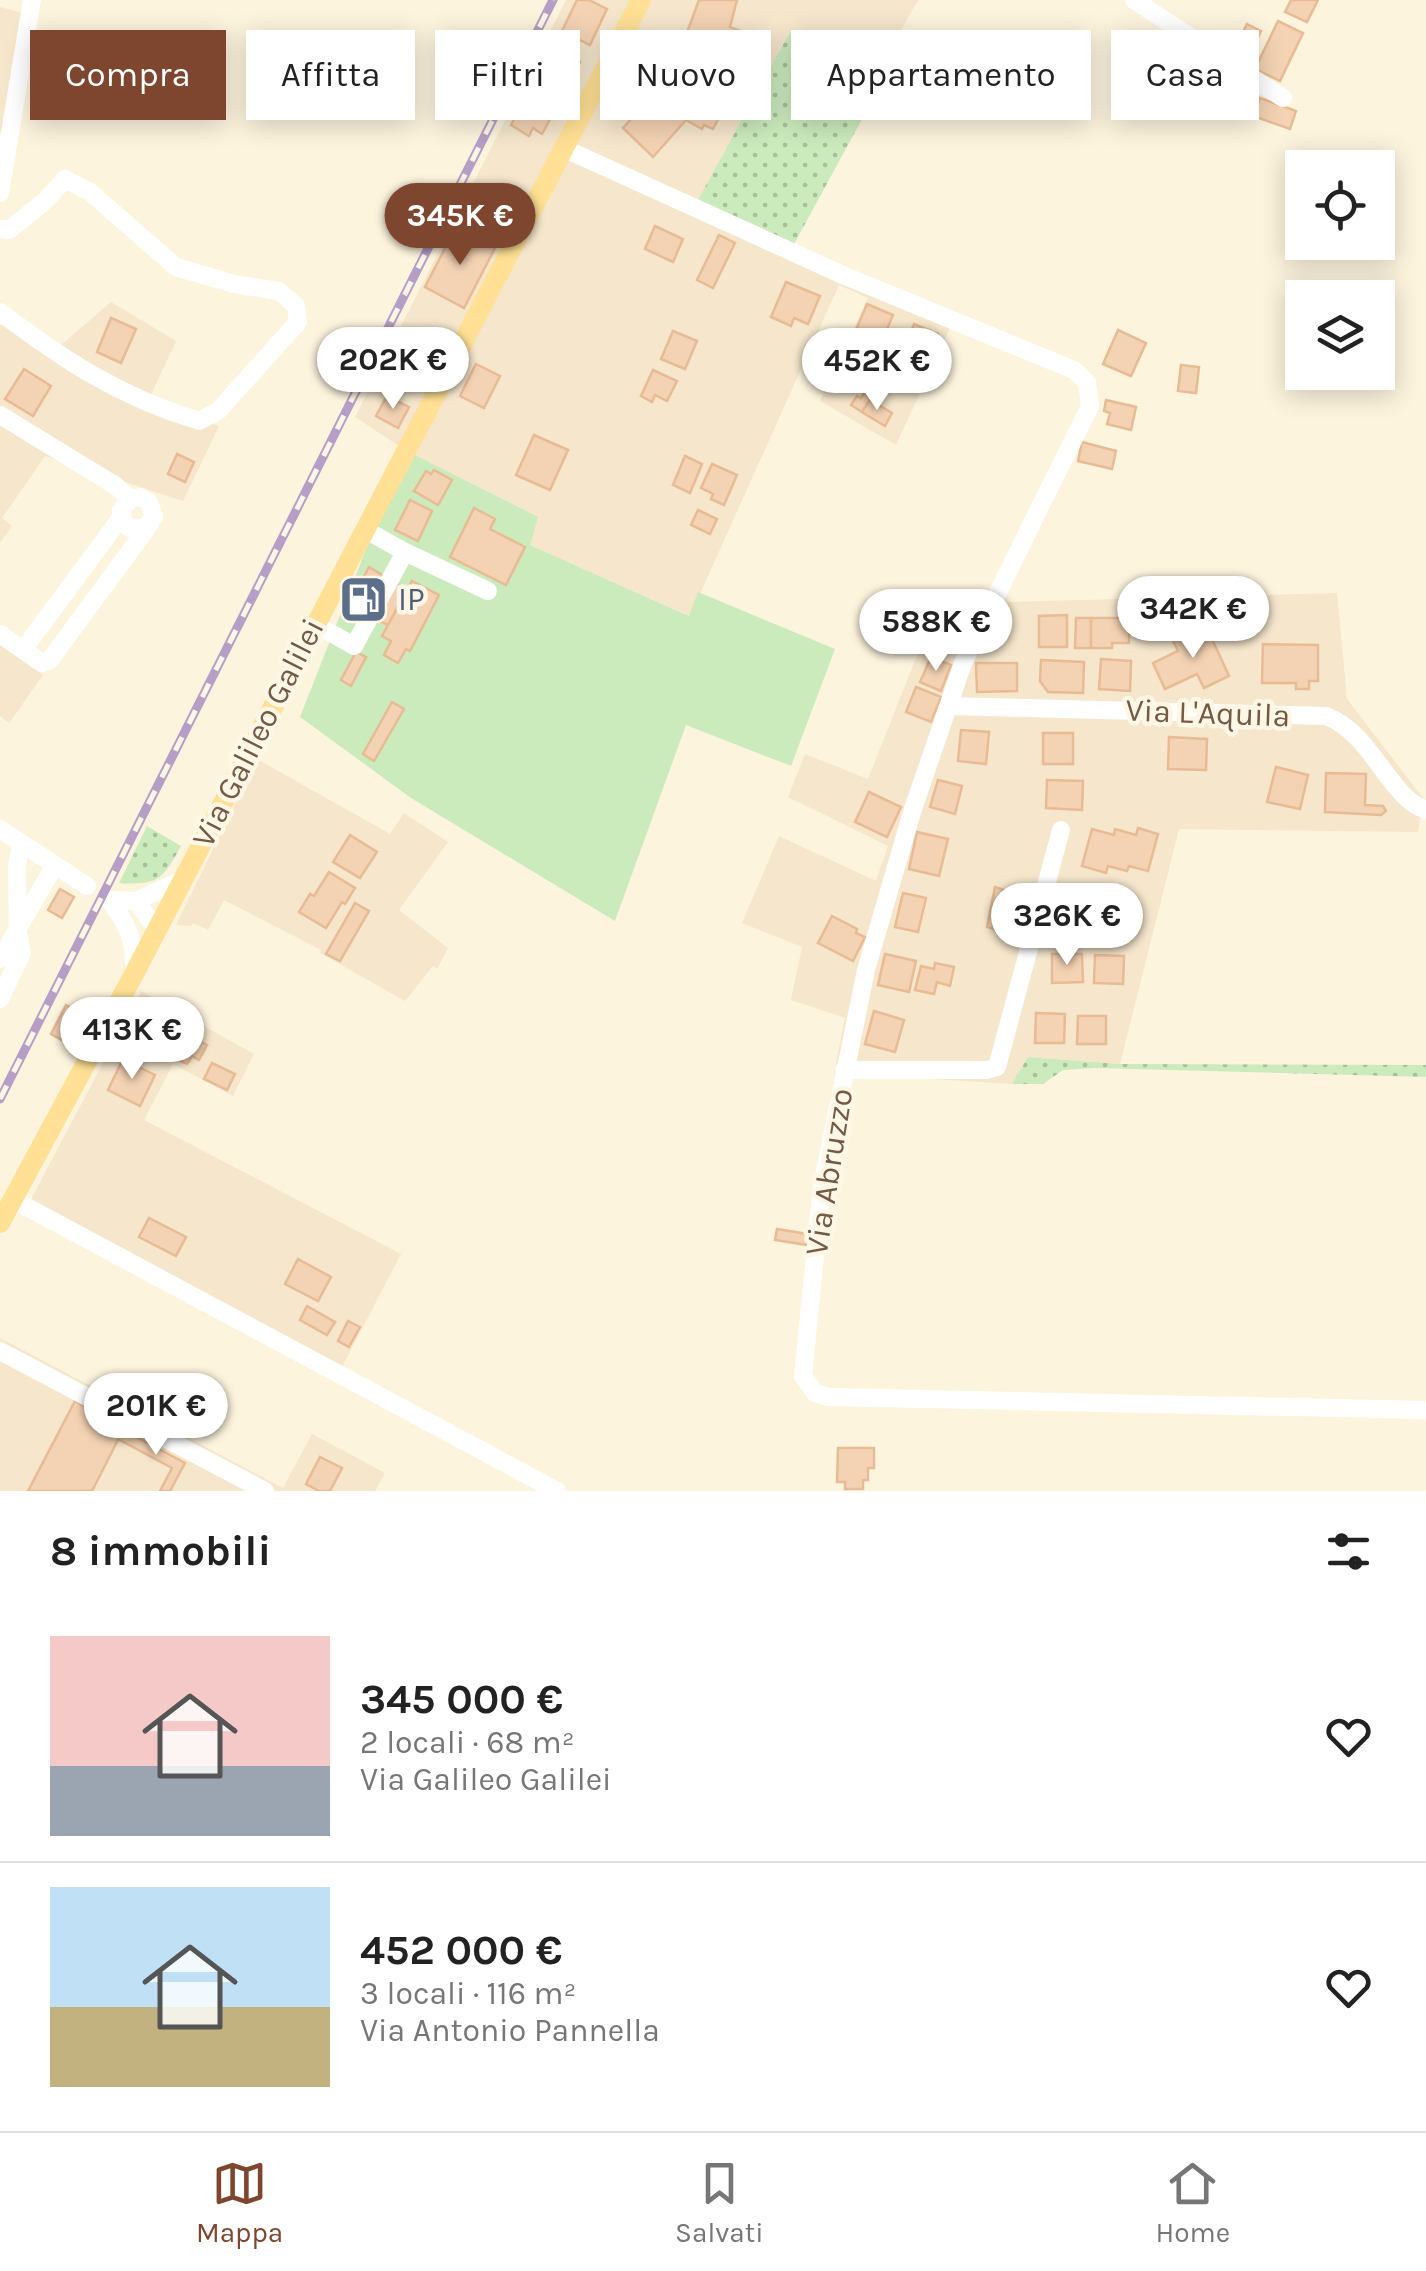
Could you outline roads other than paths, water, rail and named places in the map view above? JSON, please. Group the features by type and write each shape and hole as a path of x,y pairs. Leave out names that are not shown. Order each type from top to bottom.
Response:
{"main road":[{"name":"Via Galileo Galilei","path":"134,974 640,0"},
{"path":"0,1224 134,974"}],"street":[{"path":"0,193 32,0"},
{"path":"1134,0 1283,98"},
{"name":"Via Abruzzo","path":"564,148 845,276 1074,370 1088,382 1090,406 963,663 896,865 866,970 822,1186 803,1376 815,1393 829,1397 1426,1410"},
{"path":"0,229 9,230 66,179 90,192 176,267 234,284 279,290 296,306 298,322 218,412 199,421 153,407 67,362 0,312"},
{"path":"0,414 116,486 126,508 126,524 135,530 151,523"},
{"path":"0,634 23,650 42,663 50,660 151,523 154,512 150,502 140,497 126,508 23,650"},
{"path":"364,529 488,590"},
{"path":"315,624 354,646 406,552"},
{"name":"Via L'Aquila","path":"950,706 1326,716 1345,723 1396,784 1420,809 1426,810"},
{"path":"0,829 87,886"},
{"path":"844,1070 997,1067 1060,830"},
{"path":"0,999 22,953 16,866 22,844"},
{"path":"0,959 55,865"},
{"path":"134,974 135,947 125,921 110,900 136,901 182,880"},
{"path":"136,901 156,928"},
{"path":"125,921 156,928"},
{"path":"12,1199 557,1491"},
{"path":"0,1352 265,1491"}],"railway":[{"path":"0,1099 553,0"}],"place":[{"name":"IP","path":"363,599"}]}
